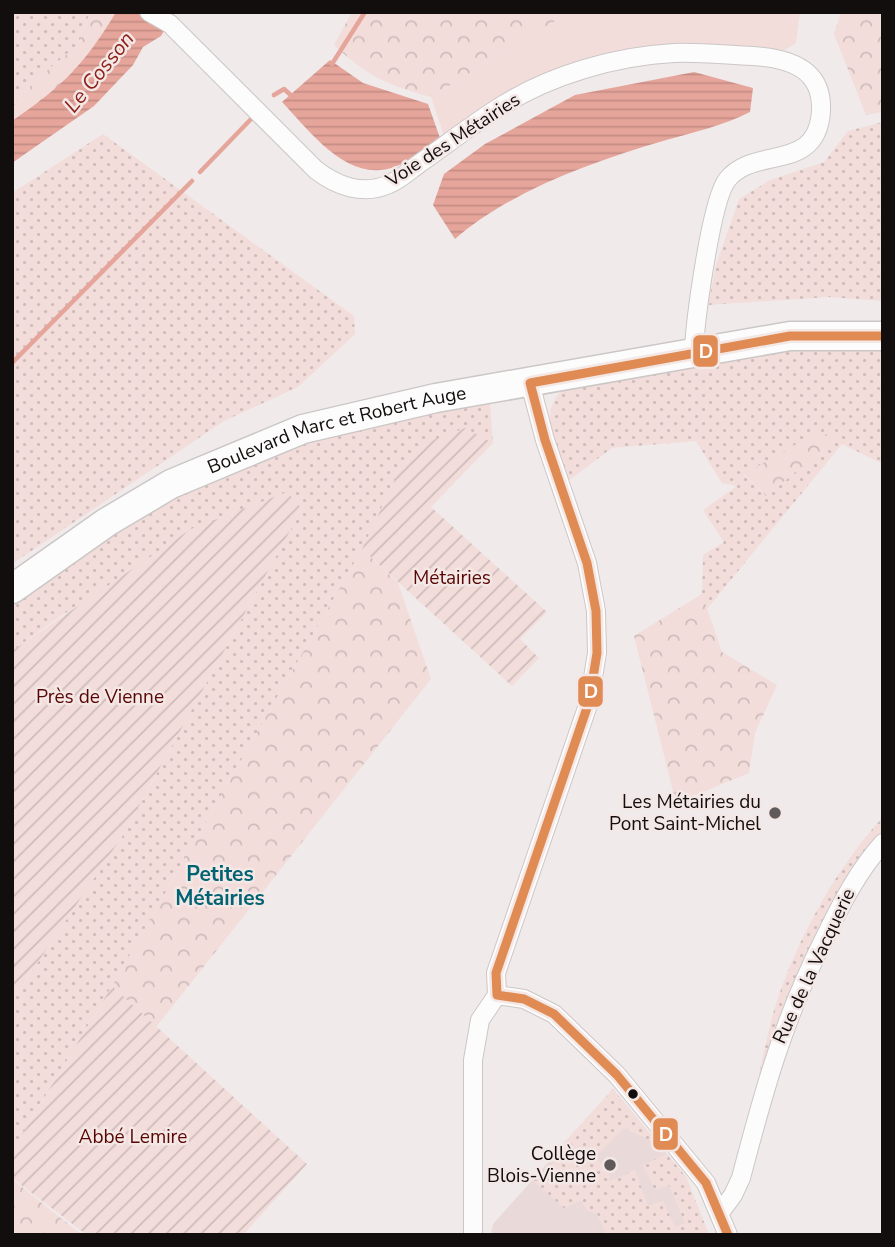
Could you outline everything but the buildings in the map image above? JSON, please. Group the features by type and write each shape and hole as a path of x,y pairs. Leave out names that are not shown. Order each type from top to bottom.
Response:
{"main road":[{"name":"Boulevard Marc et Robert Auge","path":"12,589 107,522 171,484 250,448 303,429 352,416 790,335 883,336"}],"street":[{"name":"Voie des Métairies","path":"149,12 170,24 316,170 331,182 351,189 389,184 504,104 544,84 611,62 674,53 776,57 798,64 811,74 819,92 817,130 813,139 794,153 741,167 721,190 695,318 694,351"},
{"path":"473,1235 473,1060 480,1020 497,995 496,973 505,941 589,702 597,653 596,611 587,563 545,440 530,383"},
{"name":"Rue de la Vacquerie","path":"719,1214 741,1178 771,1062 797,994 854,880 883,843"},
{"path":"497,995 524,999 554,1014 617,1075 706,1183 728,1235"}],"shaded area":[{"name":"Collège Blois-Vienne","path":"613,1089 686,1177 709,1235 491,1235 493,1224"}],"green space":[{"path":"12,12 90,12 79,44 37,79 12,106"},
{"path":"90,12 119,12 103,60 12,131 12,106 37,79 79,44"},
{"path":"352,12 570,12 431,97 378,78 357,65 334,45"},
{"path":"570,12 800,12 796,43 783,51 650,47 583,64 445,139 431,97"},
{"path":"841,12 883,12 883,112 866,115 834,34"},
{"path":"883,122 883,301 829,297 708,305 716,265 739,199 770,180 824,162 848,131"},
{"path":"103,134 354,316 355,334 298,387 224,421 12,564 12,193"},
{"path":"883,348 883,464 842,444 707,609 702,594 703,555 724,542 703,510 737,486 722,483 696,441 612,448 568,481 551,432 551,408 556,397 566,387 762,349","holes":["836,439 766,496 744,475"]},
{"path":"490,403 493,443 465,429 400,469 362,549 112,986 12,1151 12,1001 123,835 302,509 65,613 12,651 12,603 171,495 317,438 421,414"},
{"name":"Métairies","path":"465,428 493,443 431,507 547,612 520,639 539,658 512,686 362,549 400,469 425,443"},
{"path":"819,431 836,439 766,496 744,474"},
{"name":"Près de Vienne","path":"287,492 302,509 123,835 12,1001 12,651 191,529"},
{"path":"362,549 398,583 431,679 156,1027 112,986"},
{"path":"702,594 722,652 777,685 755,733 749,773 676,803 634,636"},
{"path":"883,817 883,838 764,1076 759,1074 777,1001 796,952 835,880"},
{"name":"Abbé Lemire","path":"112,986 307,1164 243,1235 87,1235 12,1178 12,1151"},
{"name":"Collège Blois-Vienne","path":"613,1089 658,1144 624,1128 594,1158 607,1167 610,1181 635,1170 648,1206 663,1201 675,1227 685,1223 669,1185 655,1190 643,1165 667,1154 686,1177 709,1235 602,1235 605,1232 597,1213 587,1211 581,1200 564,1208 532,1180 537,1174 541,1177 554,1162 550,1158"},
{"path":"12,1179 82,1235 12,1235"}],"water":[{"name":"Le Cosson","path":"116,12 175,12 161,36 143,47 133,65 94,106 12,163 12,121 72,73"},
{"path":"330,60 363,83 428,104 440,138 400,165 377,170 360,168 330,151 282,102"},
{"path":"694,72 753,88 750,112 718,125 581,168 501,206 455,239 433,205 444,174 485,144 575,95"}],"waterway":[{"path":"332,64 365,12"},
{"path":"274,95 284,89 293,97"},
{"path":"200,172 253,117"},
{"path":"12,363 192,181"}],"transit line":[{"name":"D","path":"530,383 790,336 883,336"},
{"name":"D","path":"497,995 496,973 589,702 597,653 596,611 587,563 545,440 530,383"},
{"name":"D","path":"497,995 524,999 554,1014 617,1075 706,1183 728,1235"}],"place":[{"name":"Les Métairies du Pont Saint-Michel","path":"775,813"},
{"name":"Collège Blois-Vienne","path":"610,1165"}],"district":[{"name":"Petites Métairies","path":"220,886"}]}
